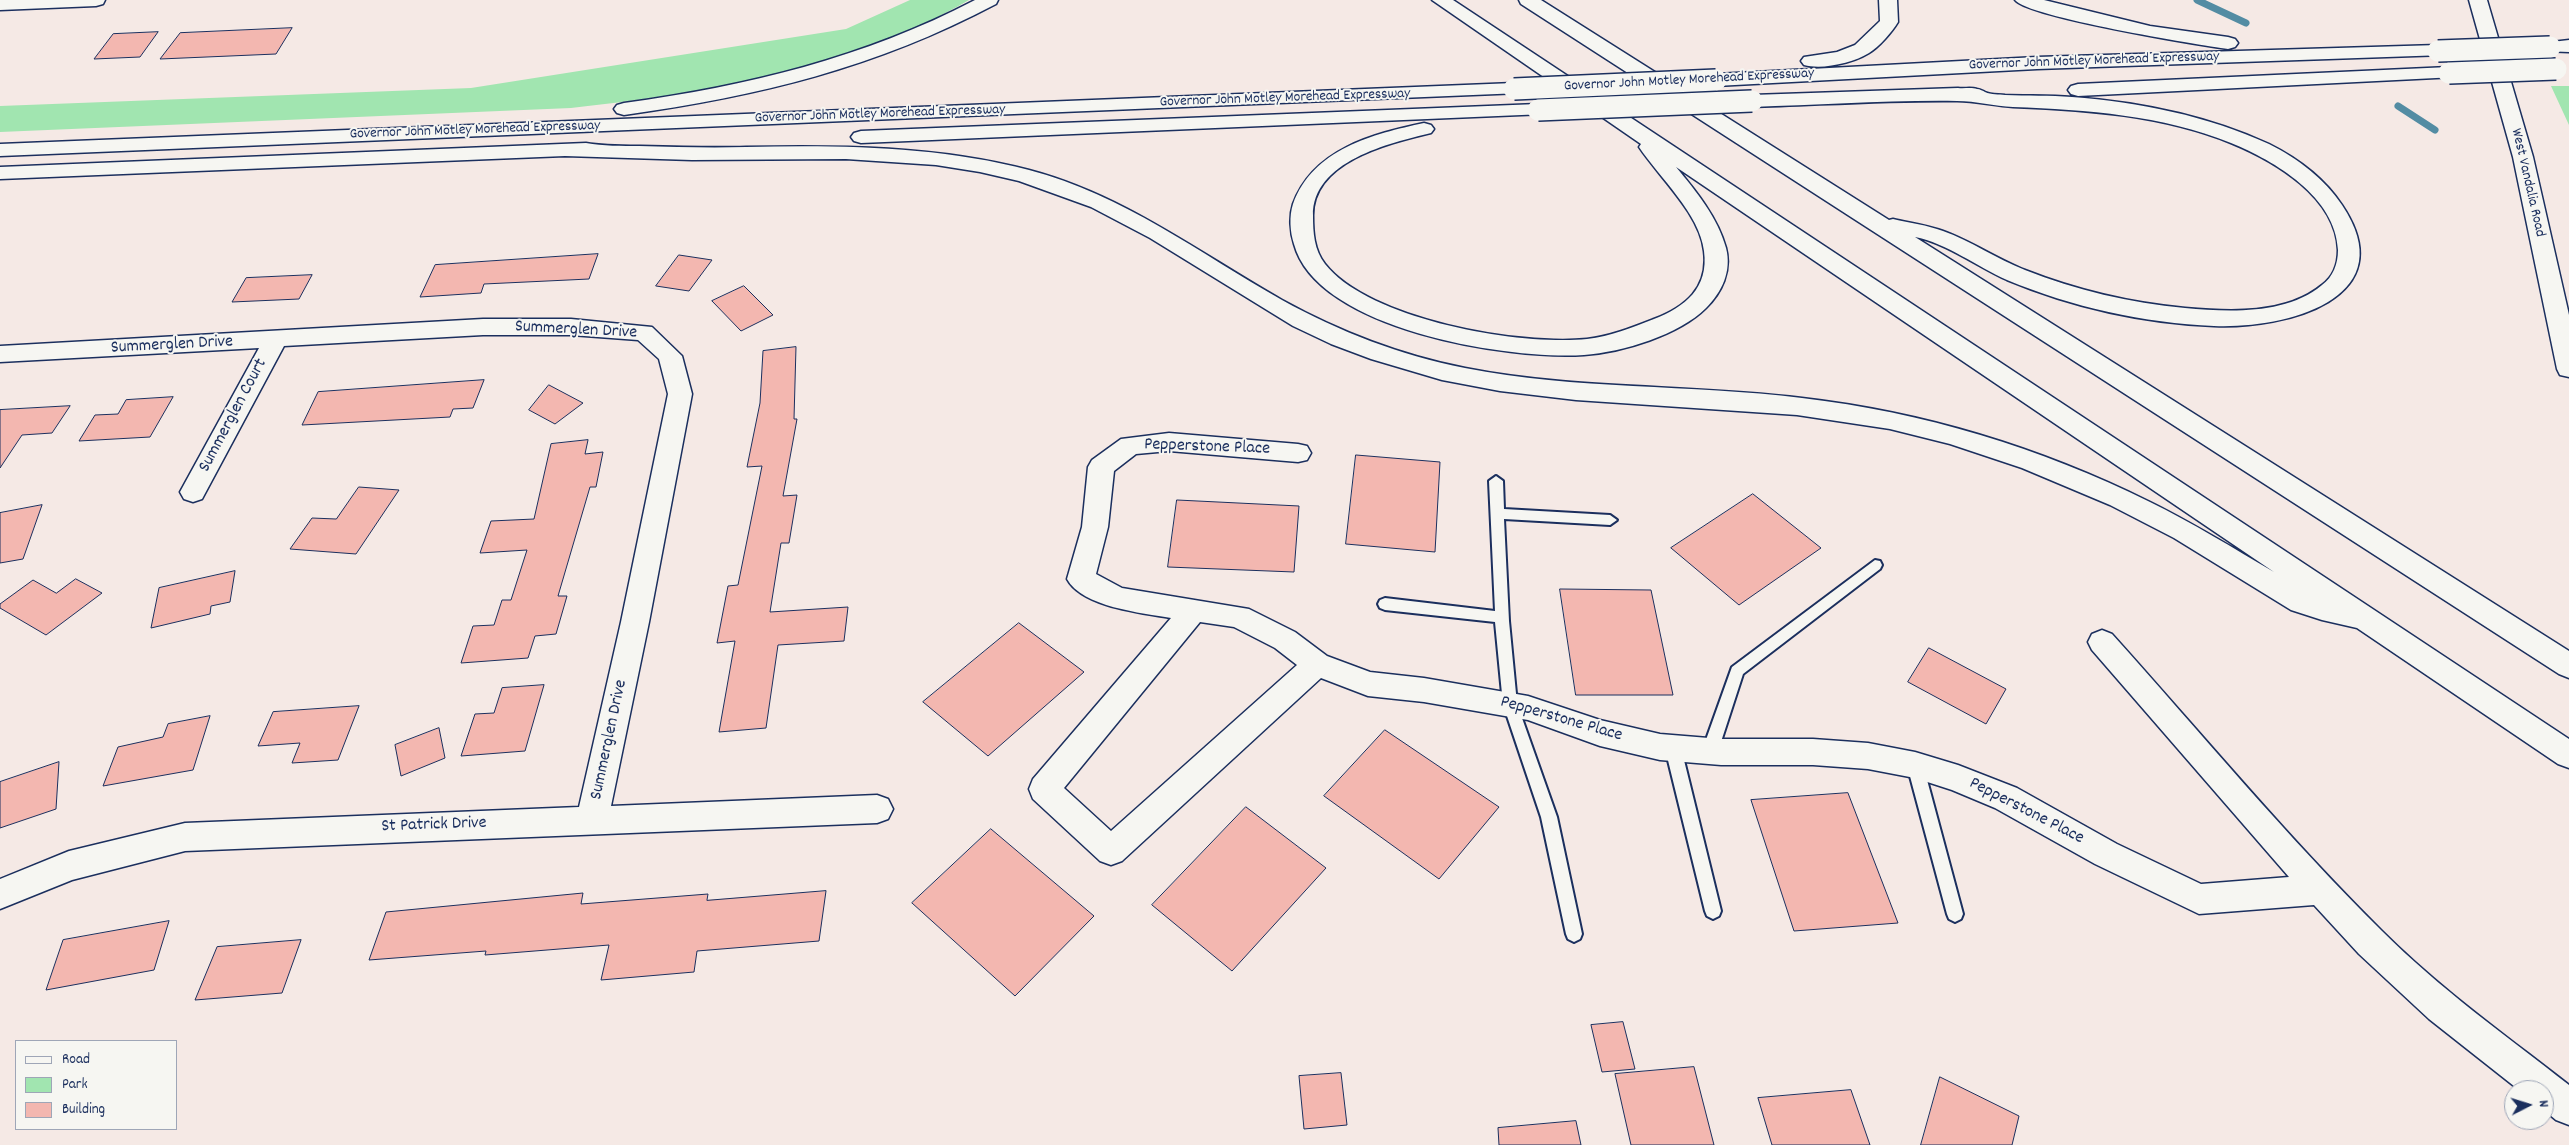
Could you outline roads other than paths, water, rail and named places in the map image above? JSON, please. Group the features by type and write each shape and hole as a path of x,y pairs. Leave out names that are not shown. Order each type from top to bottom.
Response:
{"main road":[{"path":"0,4 96,0"},
{"path":"513,129 570,116 711,96 806,75 893,46 936,28 989,0"},
{"path":"1441,0 2371,620 2569,755"},
{"path":"1528,0 2569,666"},
{"path":"1560,0 1572,10 1585,36"},
{"path":"1765,78 1791,64 1841,57 1862,49 1889,22 1890,5 1888,0"},
{"path":"2024,0 2122,26 2198,40 2296,45 2379,54"},
{"name":"West Vandalia Road","path":"2478,0 2523,157 2569,369"},
{"name":"Governor John Motley Morehead Expressway","path":"0,150 1514,89 2037,63 2379,54 2569,46"},
{"name":"Governor John Motley Morehead Expressway","path":"0,173 2562,69"},
{"path":"1877,222 1931,234 1991,265 2050,287 2145,312 2216,318 2259,316 2287,311 2309,303 2342,279 2349,262 2350,242 2333,207 2317,188 2292,166 2266,151 2197,123 2161,115 2108,106 2046,100 2012,101 1958,94"},
{"path":"1466,113 1425,129 1391,135 1341,156 1313,183 1300,217 1306,254 1326,279 1354,300 1400,320 1465,336 1532,346 1584,347 1635,338 1689,311 1708,291 1718,268 1714,241 1700,212 1640,133"},
{"path":"566,150 703,154 862,152 981,165 1025,175 1066,188 1102,203 1148,227 1300,320 1352,344 1406,362 1462,376 1519,386 1770,404 1847,413 1938,431 2010,453 2103,490 2183,531 2304,604 2371,620"},
{"name":"Summerglen Drive","path":"0,354 483,327 570,328 644,333 670,356 680,394 635,622 592,820"},
{"name":"Summerglen Court","path":"193,492 275,340"},
{"name":"Pepperstone Place","path":"1298,452 1169,442 1130,445 1101,467 1095,526 1081,579 1117,598 1239,617 1285,640 1317,664 1368,684 1424,690 1510,704 1528,708 1600,733 1673,748 1710,751 1813,752 1868,756 1958,778 2006,798 2106,854 2199,899 2321,890"},
{"path":"1194,610 1044,789 1111,851 1317,664"},
{"path":"2102,642 2321,890 2371,943 2441,1007 2569,1107"},
{"name":"St Patrick Drive","path":"0,894 69,866 185,837 877,809"}],"lane":[{"path":"1496,481 1502,617 1510,704 1549,817 1574,934"},
{"path":"1498,514 1610,520"},
{"path":"1710,751 1737,671 1875,565"},
{"path":"1385,604 1502,617"},
{"path":"1673,748 1713,911"},
{"path":"1915,766 1955,914"}],"waterway":[{"path":"2197,0 2246,23"},
{"path":"2398,106 2435,130"}]}
